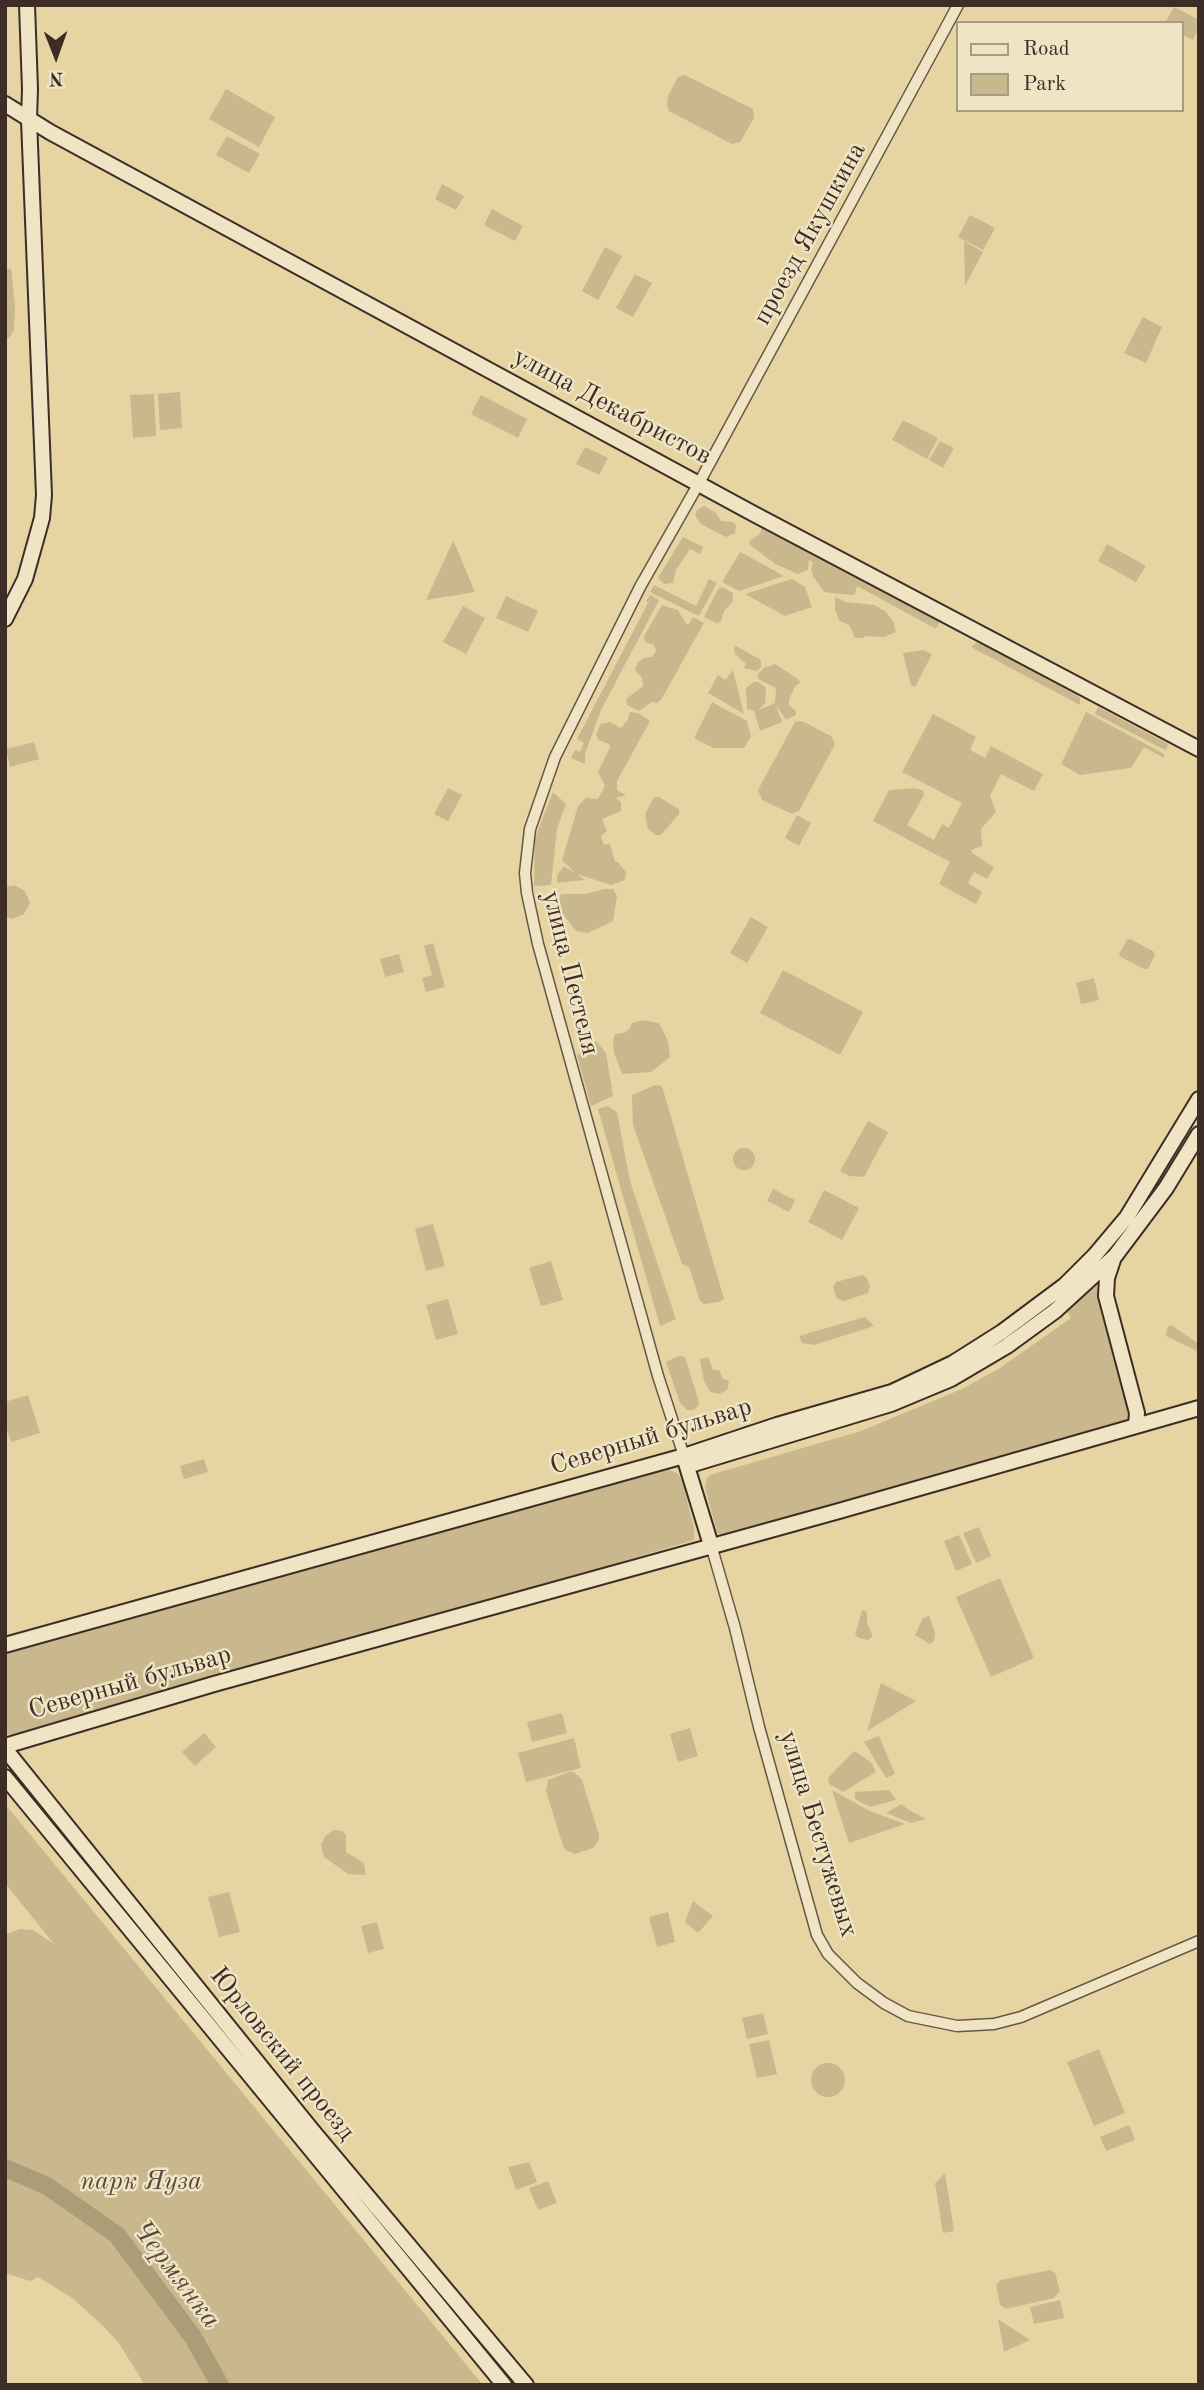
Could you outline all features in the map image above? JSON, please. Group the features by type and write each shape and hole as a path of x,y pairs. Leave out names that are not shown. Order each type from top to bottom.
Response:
{"main road":[{"path":"5,619 25,579 41,518 44,495 27,5"},
{"name":"улица Декабристов","path":"5,104 29,120 699,483 1199,749"},
{"name":"Северный бульвар","path":"686,1461 776,1425 892,1392 953,1363 1002,1332 1065,1285 1095,1255 1140,1198 1199,1099"},
{"name":"Северный бульвар","path":"5,1645 891,1404 951,1379 1007,1346 1055,1311 1115,1256 1166,1188 1199,1134"},
{"path":"1115,1256 1105,1296 1137,1413 1136,1425"},
{"name":"Северный бульвар","path":"5,1748 204,1687 1199,1408"},
{"name":"улица Бестужевых","path":"686,1461 711,1545"},
{"name":"Юрловский проезд","path":"5,1748 305,2122 526,2385"},
{"name":"Юрловский проезд","path":"5,1777 287,2124 504,2385"}],"street":[{"name":"проезд Якушкина","path":"699,483 958,5"},
{"name":"улица Пестеля","path":"686,1461 658,1376 549,986 531,912 525,873 532,817 558,750 640,587 699,483"},
{"name":"улица Бестужевых","path":"711,1545 817,1935 828,1954 857,1983 884,2003 908,2016 957,2026 994,2024 1042,2008 1199,1941"}],"green space":[{"path":"1174,7 1199,20 1199,29 1193,40 1183,35 1183,21 1166,21"},
{"path":"685,75 753,109 754,118 740,142 732,144 669,111 668,96 678,77"},
{"path":"226,89 275,117 259,147 209,119"},
{"path":"227,136 260,154 249,173 216,155"},
{"path":"442,184 464,196 456,210 435,199"},
{"path":"492,209 523,226 515,241 484,225"},
{"path":"970,215 995,228 983,250 958,237"},
{"path":"964,241 983,252 965,286"},
{"path":"605,247 622,256 598,300 582,291"},
{"path":"11,268 15,305 14,330 9,338 5,339 5,271"},
{"path":"635,274 652,283 633,317 616,308"},
{"path":"1143,317 1162,327 1146,363 1124,353"},
{"path":"180,392 182,428 160,430 158,394"},
{"path":"154,394 156,436 133,438 130,395"},
{"path":"481,395 527,419 518,438 471,414"},
{"path":"903,420 938,438 927,459 892,440"},
{"path":"940,441 954,448 943,468 929,460"},
{"path":"585,447 608,458 599,475 576,464"},
{"path":"704,506 716,513 721,521 733,522 736,526 735,533 726,537 701,524 695,515 697,510"},
{"path":"762,526 940,621 936,629 857,586 855,594 851,595 824,592 813,576 813,563 809,560 808,570 798,574 775,564 749,544 760,534"},
{"path":"683,537 703,547 700,554 690,549 676,570 673,583 664,584 658,578"},
{"path":"453,541 475,592 426,600"},
{"path":"1107,544 1146,566 1136,582 1098,561"},
{"path":"740,552 784,576 739,591 722,582"},
{"path":"709,579 717,583 699,616 650,592 654,585 696,606"},
{"path":"792,579 805,587 812,607 785,616 745,594"},
{"path":"722,587 733,593 733,601 724,611 721,622 716,623 704,617 718,589"},
{"path":"650,595 659,600 601,710 585,754 585,764 571,758 575,750 580,752 584,743 577,739"},
{"path":"506,596 538,611 528,632 496,618"},
{"path":"835,597 846,602 874,605 885,611 893,621 896,632 884,637 855,638 850,626 839,620"},
{"path":"662,605 678,610 686,624 689,624 693,617 704,623 661,700 652,702 639,711 627,705 626,699 643,686 642,678 635,670 638,662 652,657 656,651 654,645 645,642 644,636"},
{"path":"463,606 485,618 466,654 443,642"},
{"path":"976,643 1077,695 1080,705 971,647"},
{"path":"736,646 761,660 761,667 757,671 744,668 746,664 735,654"},
{"path":"924,650 932,654 915,687 911,685 903,653"},
{"path":"775,664 800,683 795,686 789,700 789,705 796,711 796,715 786,720 776,705 782,722 760,731 754,711 747,709 746,688 758,682 766,688 765,703 759,710 775,703 776,688 758,679 758,674 764,668"},
{"path":"733,670 744,714 708,693 718,675 725,680"},
{"path":"712,702 747,721 751,737 744,748 713,748 694,738"},
{"path":"1098,707 1168,744 1167,748 1165,750 1095,714"},
{"path":"630,712 638,713 650,721 617,781 617,790 626,795 616,798 621,802 621,811 602,819 607,831 601,836 604,845 610,844 615,862 626,872 625,880 611,885 577,874 585,880 557,883 557,875 564,866 575,873 562,860 578,806 586,798 598,799 605,786 598,772 610,747 598,740 596,735 599,727 610,722 621,728"},
{"path":"1086,712 1164,754 1164,758 1144,747 1131,768 1080,775 1061,764"},
{"path":"933,714 976,737 970,750 985,758 991,746 1043,774 1034,791 1001,774 990,796 996,812 981,829 982,846 971,850 994,867 987,879 974,872 968,883 982,892 976,904 939,884 950,862 873,821 889,790 914,788 923,790 924,795 907,825 934,840 942,824 949,828 962,803 902,772"},
{"path":"802,721 831,736 835,744 799,811 792,814 762,800 758,790 795,722"},
{"path":"34,742 39,759 10,767 6,749"},
{"path":"448,788 462,795 448,821 434,814"},
{"path":"553,792 566,804 557,829 551,885 534,886 535,838"},
{"path":"654,797 659,797 679,809 679,814 661,835 648,829 645,814"},
{"path":"797,815 811,823 799,846 785,838"},
{"path":"14,885 25,891 30,903 24,914 12,919 5,917 5,887"},
{"path":"613,889 617,896 613,921 588,933 576,931 559,909 561,894 585,894"},
{"path":"751,917 768,927 747,963 730,953"},
{"path":"1130,939 1153,951 1155,955 1148,969 1119,954"},
{"path":"433,943 445,987 426,992 422,978 432,975 424,946"},
{"path":"399,954 404,972 385,977 380,959"},
{"path":"783,970 863,1012 840,1055 760,1013"},
{"path":"1094,978 1099,1000 1081,1004 1076,983"},
{"path":"643,1020 659,1023 668,1041 670,1057 651,1072 622,1074 614,1053 615,1034 624,1033 632,1023"},
{"path":"596,1041 606,1053 613,1096 591,1106 577,1055 588,1050"},
{"path":"655,1085 662,1086 724,1299 719,1302 704,1304 700,1301 689,1267 682,1264 633,1125 632,1095"},
{"path":"607,1106 617,1112 630,1181 676,1319 660,1326 598,1109"},
{"path":"868,1121 888,1132 864,1177 849,1176 840,1171"},
{"path":"744,1148 752,1151 755,1159 752,1167 744,1170 736,1167 733,1159 736,1151"},
{"path":"773,1189 795,1200 789,1212 767,1201"},
{"path":"824,1190 859,1208 842,1240 808,1222"},
{"path":"433,1224 445,1266 426,1271 415,1229"},
{"path":"551,1261 563,1300 541,1306 529,1268"},
{"path":"862,1275 870,1286 868,1293 844,1301 837,1299 833,1287 836,1282"},
{"path":"1097,1281 1131,1412 1126,1422 1120,1426 722,1536 717,1532 705,1487 710,1475 861,1431 962,1389 1000,1368 1071,1318 1065,1308"},
{"path":"448,1299 458,1334 436,1340 426,1305"},
{"path":"865,1317 874,1326 814,1345 802,1343 799,1336"},
{"path":"1171,1325 1199,1344 1199,1352 1166,1336 1167,1328"},
{"path":"678,1356 685,1357 699,1402 694,1410 687,1410 680,1403 666,1362"},
{"path":"708,1357 713,1370 719,1370 723,1379 729,1383 727,1390 719,1394 710,1392 704,1381 700,1359"},
{"path":"28,1395 40,1433 11,1442 5,1423 5,1402"},
{"path":"204,1459 208,1472 184,1479 180,1466"},
{"path":"665,1468 677,1473 682,1480 694,1528 694,1540 353,1642 13,1735 5,1733 5,1654"},
{"path":"979,1527 991,1556 976,1563 963,1533"},
{"path":"959,1535 972,1564 956,1571 944,1541"},
{"path":"1000,1578 1034,1658 991,1677 956,1597"},
{"path":"862,1610 867,1612 867,1623 872,1634 868,1640 855,1635"},
{"path":"929,1616 935,1632 934,1641 930,1644 915,1635 923,1618"},
{"path":"881,1683 916,1701 867,1731"},
{"path":"562,1713 567,1733 532,1742 527,1722"},
{"path":"690,1728 698,1756 678,1762 670,1734"},
{"path":"204,1733 216,1747 195,1766 182,1752"},
{"path":"879,1736 895,1774 886,1778 864,1742"},
{"path":"574,1738 581,1768 526,1782 518,1753"},
{"path":"854,1751 871,1762 876,1772 843,1792 829,1784 828,1778"},
{"path":"574,1772 582,1780 599,1835 593,1848 575,1854 565,1850 563,1846 546,1791 548,1780"},
{"path":"832,1790 870,1811 905,1824 849,1843"},
{"path":"889,1790 896,1800 870,1807 855,1799 855,1792"},
{"name":"парк Яуза","path":"5,1804 483,2385 145,2385 118,2342 71,2297 38,2277 30,2281 5,2273 5,1935 20,1929 33,1930 54,1944 5,1883"},
{"path":"901,1804 926,1819 911,1823 886,1813"},
{"path":"334,1830 342,1831 346,1835 346,1852 364,1863 366,1875 348,1874 324,1857 321,1845 325,1836"},
{"path":"229,1892 240,1932 219,1937 208,1897"},
{"path":"693,1901 713,1916 698,1933 685,1922"},
{"path":"668,1912 675,1942 657,1947 649,1917"},
{"path":"377,1922 384,1949 368,1953 361,1926"},
{"path":"763,2013 768,2034 747,2039 742,2018"},
{"path":"769,2040 777,2074 757,2078 749,2044"},
{"path":"1099,2049 1125,2113 1094,2126 1067,2062"},
{"path":"828,2063 840,2068 845,2080 840,2092 828,2097 816,2092 811,2080 816,2068"},
{"path":"1129,2125 1135,2140 1106,2151 1100,2137"},
{"path":"529,2162 537,2182 516,2190 508,2167"},
{"path":"945,2173 954,2231 943,2233 935,2183"},
{"path":"548,2181 557,2203 538,2210 529,2188"},
{"path":"1050,2270 1055,2273 1060,2291 1054,2298 1006,2309 1000,2305 996,2285 1000,2280"},
{"path":"1060,2300 1064,2318 1034,2324 1030,2307"},
{"path":"998,2319 1030,2340 1004,2352"}],"waterway":[{"name":"Чермянка","path":"5,2168 47,2186 117,2235 193,2337 220,2385"}]}
